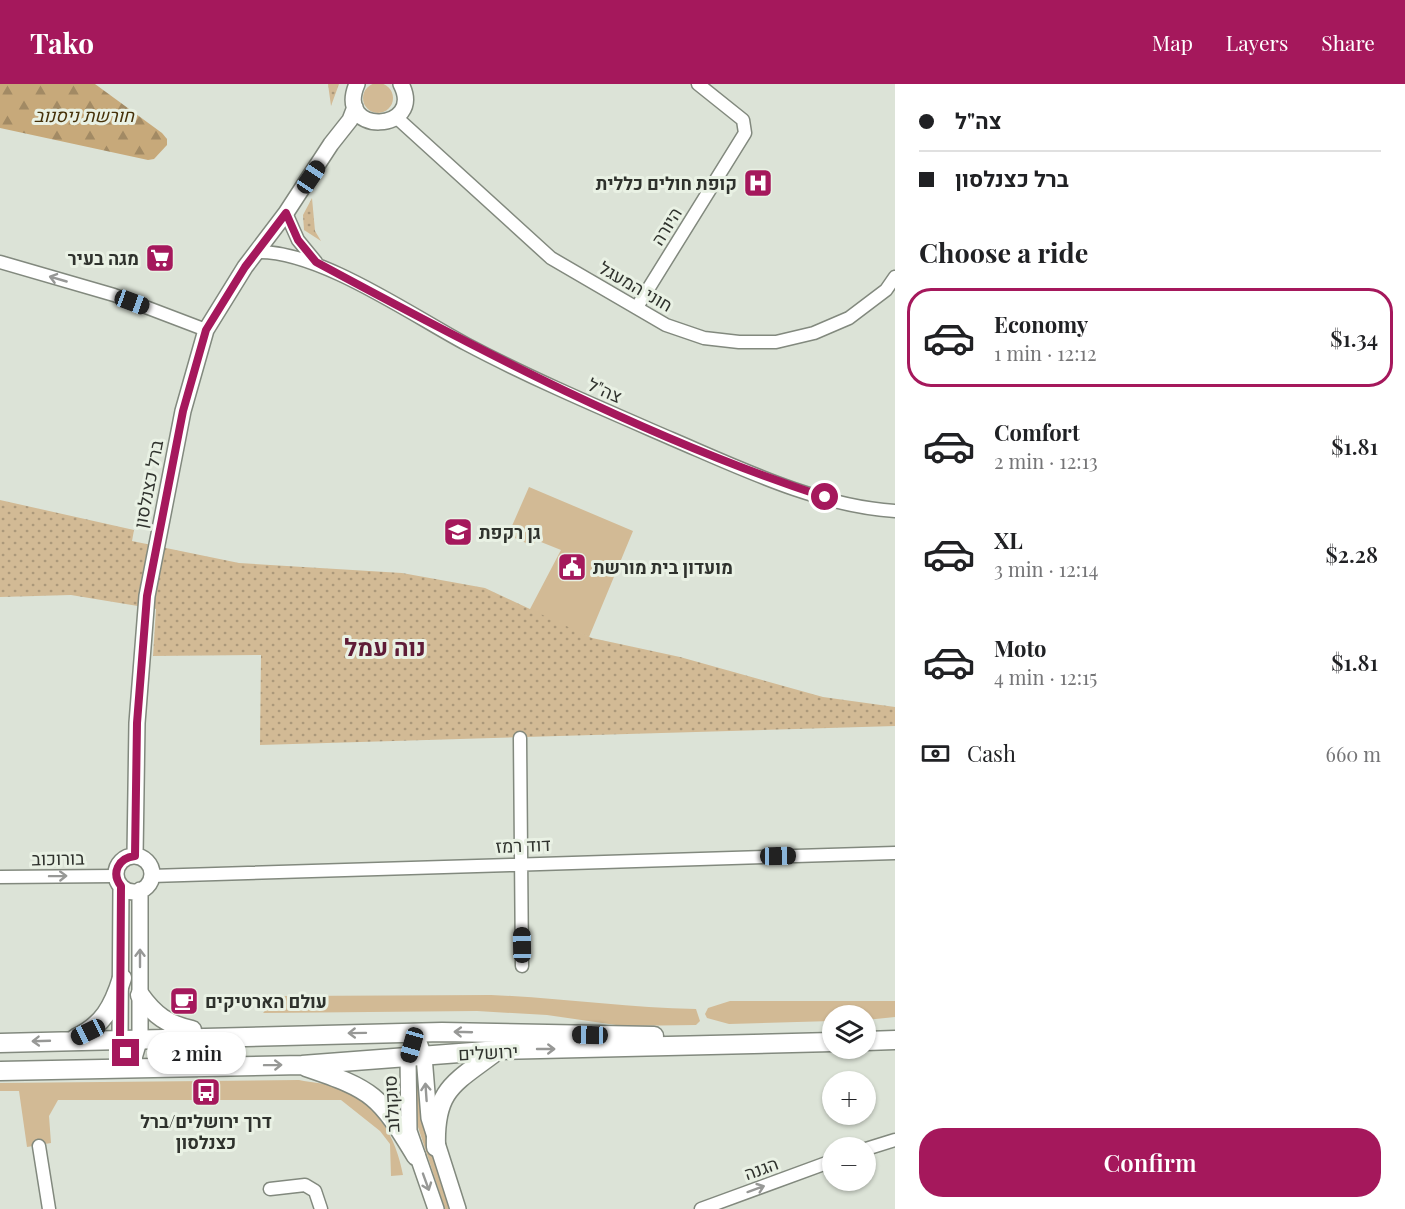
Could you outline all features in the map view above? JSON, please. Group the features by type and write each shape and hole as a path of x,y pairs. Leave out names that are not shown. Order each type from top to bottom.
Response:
{"main road":[{"path":"72,1040 103,1020 115,1000 122,978"},
{"path":"140,995 151,1010 171,1025 232,1035"},
{"path":"876,1030 895,1029"},
{"name":"ירושלים","path":"0,1042 416,1032 637,1036 822,1031"},
{"path":"876,1041 895,1040"},
{"name":"ירושלים","path":"0,1071 302,1065 499,1050 822,1042"},
{"path":"436,1147 436,1116 443,1097 452,1086 499,1050"},
{"path":"302,1065 356,1085 372,1094 390,1113 416,1156"}],"street":[{"name":"ברל כצנלסון","path":"135,856 137,723 147,596 183,411 206,330 257,252 353,115 354,91 357,84"},
{"name":"היורה","path":"637,307 745,133 743,120 698,84"},
{"path":"396,117 403,107 405,87"},
{"path":"355,107 359,113 372,122"},
{"name":"ברל כצנלסון","path":"323,159 339,148 357,128 372,122 384,123 396,117"},
{"name":"חוני המעגל","path":"396,117 551,258 666,325 704,338 739,342 776,342 814,333 849,318 886,290 895,277"},
{"name":"צה\"ל","path":"286,213 298,240 316,262"},
{"name":"צה\"ל","path":"257,252 274,251 316,262 469,345 602,409 756,475 825,497 895,511"},
{"path":"0,262 114,295 206,330"},
{"path":"520,738 522,966"},
{"name":"דוד רמז","path":"151,876 895,853"},
{"path":"119,881 130,891 140,890 147,885 151,876 149,864 135,856 123,859 119,864 119,881 122,978 120,1038 131,1068"},
{"name":"בורוכוב","path":"0,877 119,881"},
{"path":"131,1068 140,1038 140,890"},
{"name":"סוקולוב","path":"416,1032 409,1131 436,1209"},
{"name":"סוקולוב","path":"416,1056 436,1147 458,1209"},
{"path":"876,1146 895,1140"},
{"path":"39,1146 49,1209"},
{"name":"הגנה","path":"701,1209 822,1165"},
{"path":"270,1189 305,1185 315,1191 321,1209"}],"shaded area":[{"path":"378,83 384,84 392,92 392,104 384,112 378,113 372,112 364,104 363,98 364,92 372,84"},
{"path":"328,84 339,84 331,106"},
{"path":"312,198 315,231 321,241 304,230 303,215"},
{"path":"529,487 633,531 589,637 529,611 561,550 536,540 533,546 508,535"},
{"path":"0,500 134,530 132,541 239,563 402,573 485,588 592,638 680,657 823,697 895,707 895,726 260,745 261,655 153,656 156,609 71,595 0,597"},
{"path":"491,995 696,1009 700,1021 696,1025 623,1026 547,1015 477,1011 263,1013 274,1001 285,996"},
{"path":"730,1001 895,1001 895,1017 876,1019 876,1005 822,1005 822,1021 729,1024 707,1018 705,1014 708,1008"},
{"path":"414,1066 419,1066 421,1118 452,1209 445,1209 415,1118"},
{"path":"299,1080 340,1088 353,1094 374,1112 390,1135 403,1175 391,1176 390,1144 380,1131 341,1100 58,1100 49,1116 51,1143 27,1147 19,1091 0,1091 0,1083"}],"green space":[{"name":"חורשת ניסנוב","path":"0,84 95,84 162,133 167,139 167,145 154,159 148,160 0,128"}],"place":[{"name":"קופת חולים כללית","path":"758,183"},
{"name":"מגה בעיר","path":"160,258"},
{"name":"גן רקפת","path":"458,532"},
{"name":"מועדון בית מורשת","path":"572,567"},
{"name":"עולם הארטיקים","path":"184,1001"},
{"name":"דרך ירושלים/ברל כצנלסון","path":"206,1092"}],"district":[{"name":"נוה עמל","path":"385,646"}],"route":[{"path":"126,1053 120,1038 121,886 116,876 123,859 135,856 137,723 146,603 161,516 183,411 206,330 245,267 286,213 298,240 316,262 469,345 591,404 756,475 825,497"}]}
